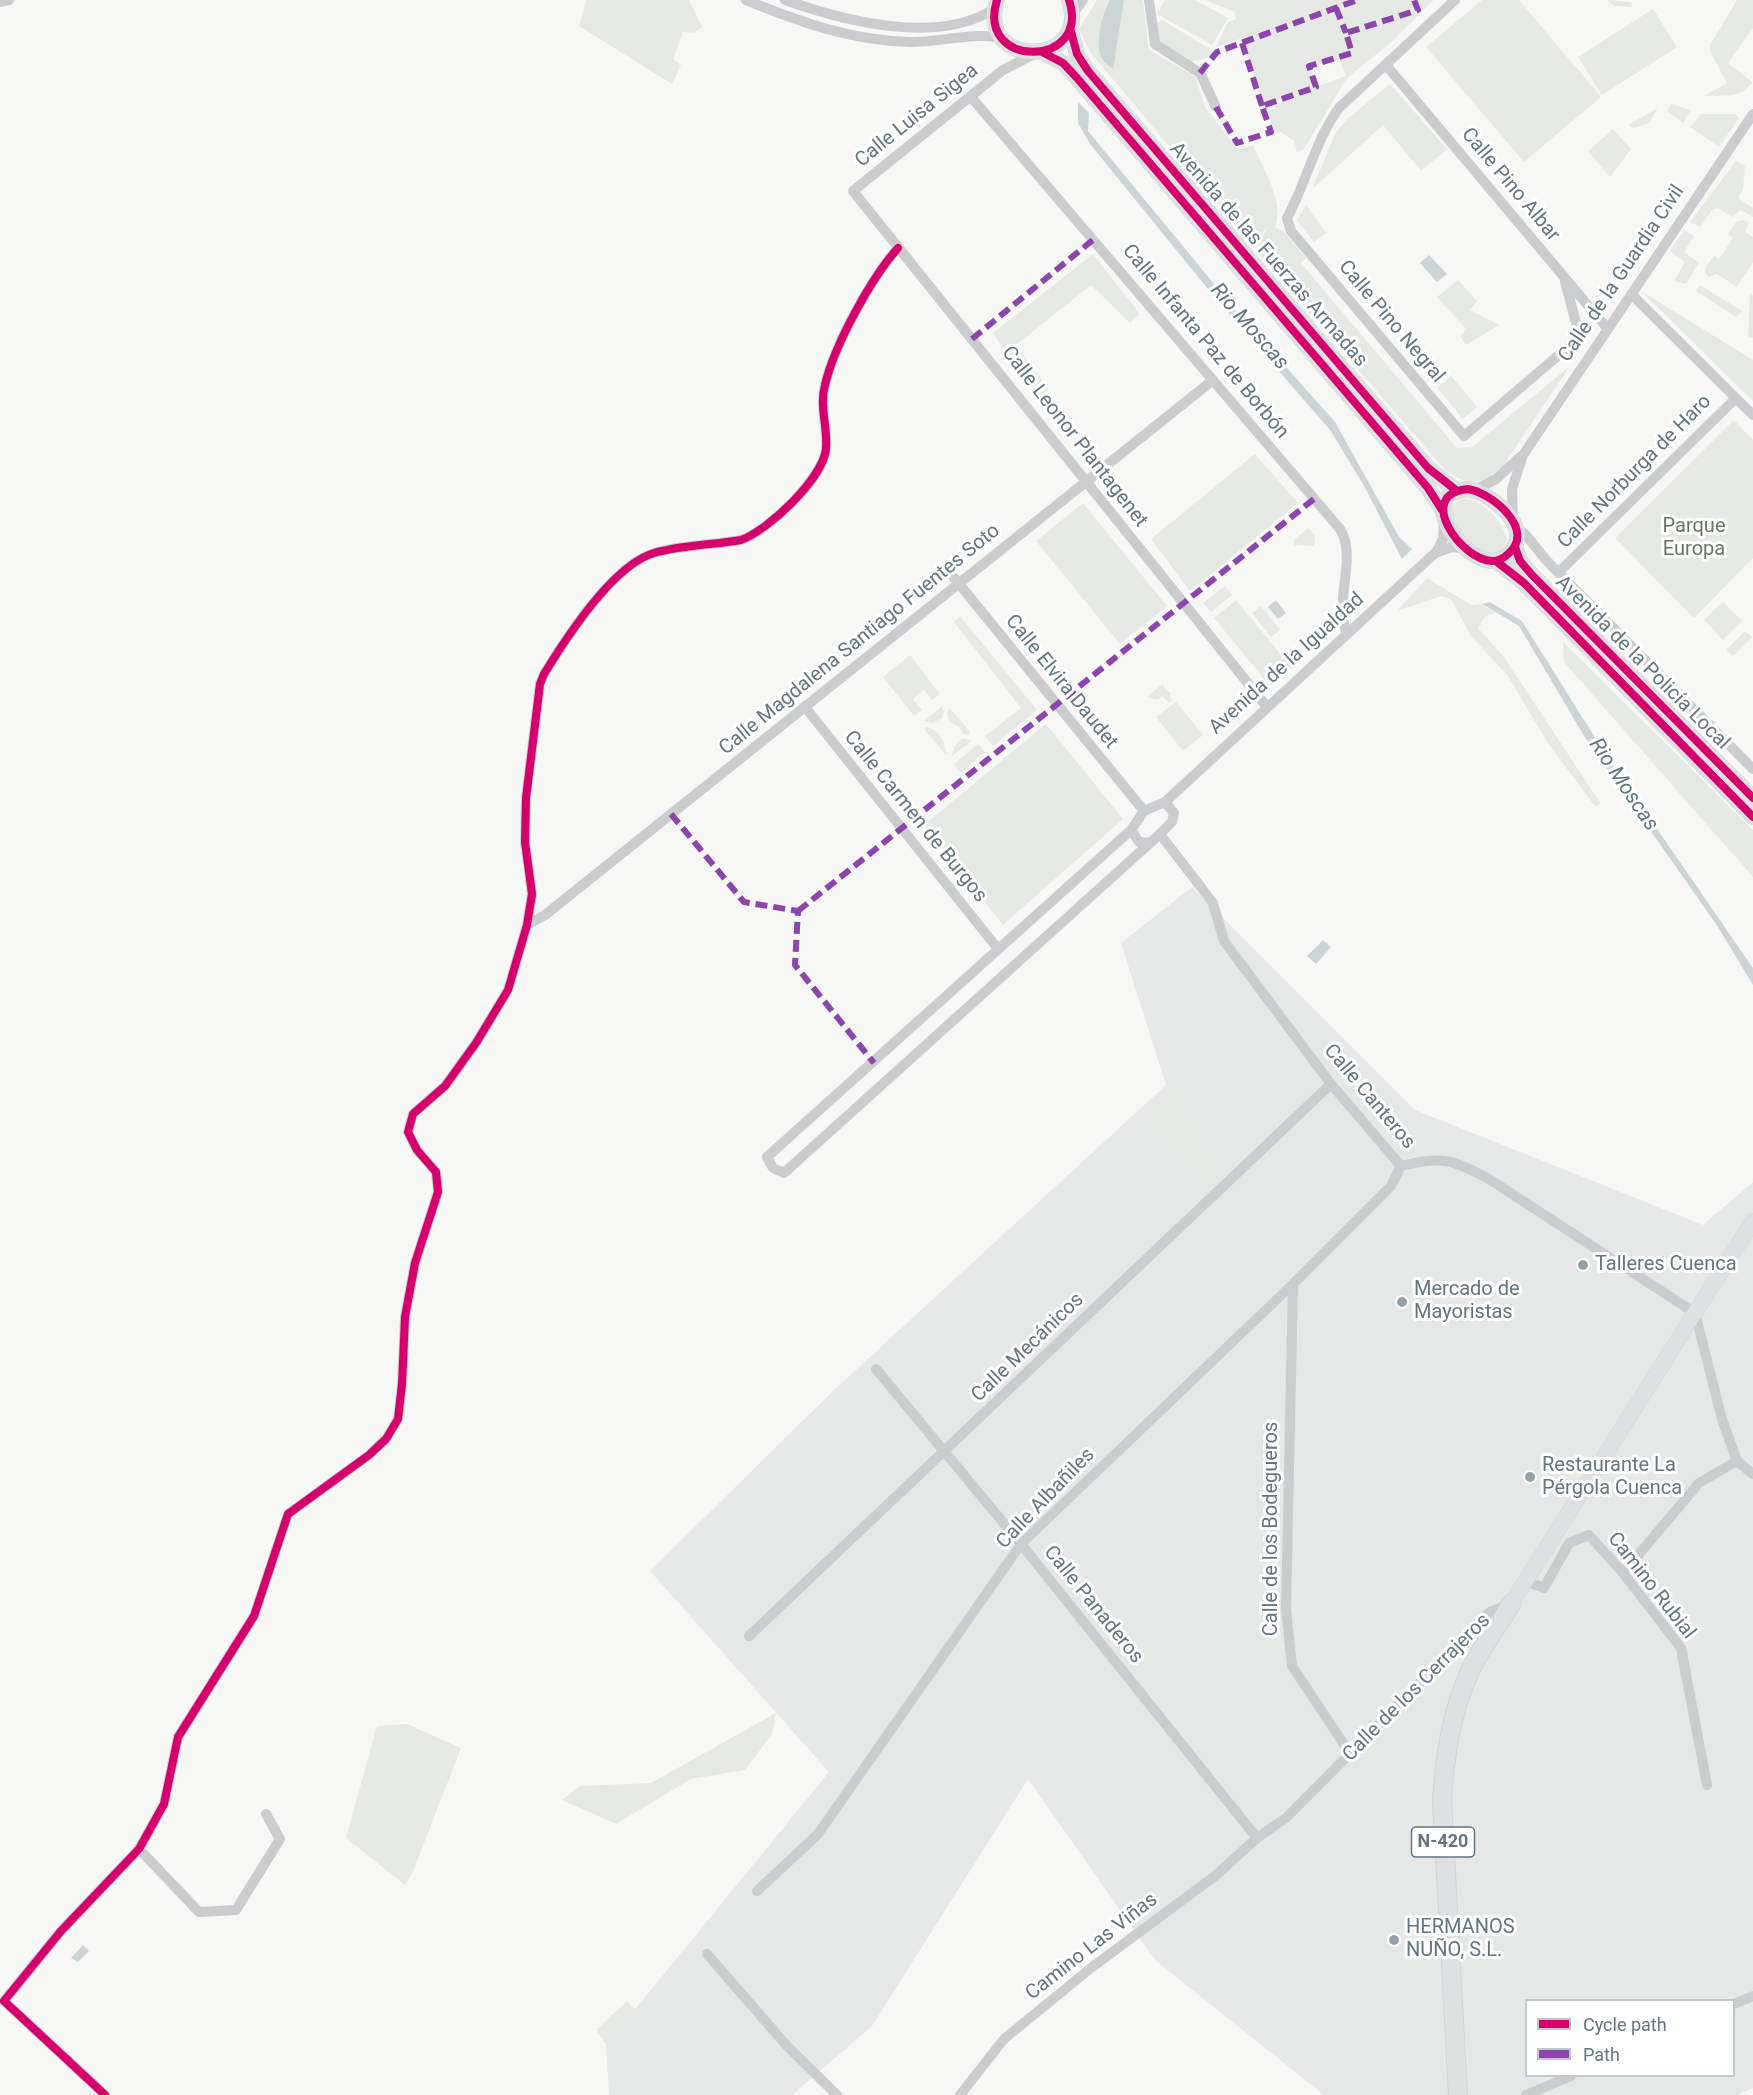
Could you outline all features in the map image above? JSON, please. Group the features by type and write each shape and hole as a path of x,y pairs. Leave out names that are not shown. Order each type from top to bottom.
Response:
{"highway":[{"name":"N-420","path":"1458,2095 1442,1811 1445,1753 1453,1715 1471,1670 1511,1604"}],"main road":[{"path":"996,4 995,21 1005,41"},
{"path":"1039,53 1059,43 1070,14"},
{"name":"Avenida de las Fuerzas Armadas","path":"1070,14 1077,54 1089,71 1428,468 1457,491"},
{"name":"Avenida de las Fuerzas Armadas","path":"1005,41 1019,50 1039,53 1062,63 1077,78 1428,488 1443,515"},
{"path":"1475,490 1493,501 1515,524 1515,547 1496,561 1481,558 1468,549 1443,515 1446,501 1457,491 1475,490"},
{"name":"Avenida de la Policía Local","path":"1515,547 1520,561 1532,575 1753,798"},
{"name":"Avenida de la Policía Local","path":"1496,561 1524,583 1753,817"},
{"name":"Calle de los Cerrajeros","path":"1511,1604 1753,1221"}],"street":[{"path":"0,2 9,0"},
{"path":"746,0 814,27 867,39 910,42 986,36 1005,41"},
{"path":"785,0 850,19 911,26 967,23 996,4"},
{"path":"1070,14 1083,0"},
{"path":"1149,0 1155,44 1200,73 1216,107"},
{"path":"1386,64 1451,1"},
{"name":"Calle Luisa Sigea","path":"1003,70 1008,56 1005,41"},
{"name":"Calle Luisa Sigea","path":"853,191 1003,70 1039,53"},
{"name":"Calle Pino Negral","path":"1386,64 1340,107 1325,127 1301,192 1287,218 1290,231 1464,436"},
{"name":"Calle Pino Albar","path":"1386,64 1607,328"},
{"name":"Calle Infanta Paz de Borbón","path":"971,97 1343,533 1346,552 1341,617 1347,634"},
{"name":"Calle de la Guardia Civil","path":"1475,490 1496,479 1522,455 1753,114"},
{"name":"Calle Leonor Plantagenet","path":"853,191 1267,706"},
{"path":"105,2095 4,2001 61,1931 139,1849 164,1804 178,1737 254,1616 288,1514 369,1455 386,1439 398,1419 405,1317 415,1263 438,1192 436,1172 417,1150 408,1132 413,1114 445,1086 476,1043 508,990 528,925 532,894 525,842 526,798 540,684 544,674 611,583 632,563 656,552 741,540 754,536 775,518 818,470 824,459 826,446 822,401 828,372 855,314 883,265 898,248"},
{"path":"1564,277 1577,327 1574,342 1589,354"},
{"path":"1631,294 1753,415"},
{"name":"Calle de la Guardia Civil","path":"1464,436 1574,342"},
{"name":"Calle Magdalena Santiago Fuentes Soto","path":"528,925 545,915 1213,380"},
{"name":"Calle Norburga de Haro","path":"1559,573 1736,398"},
{"name":"Calle de la Guardia Civil","path":"1515,524 1512,489 1522,455"},
{"name":"Avenida de la Igualdad","path":"1165,802 1435,553 1443,539 1443,515"},
{"path":"1515,524 1559,573 1752,766"},
{"path":"1435,553 1452,547 1468,549"},
{"name":"Calle Elvira Daudet","path":"951,574 1144,811"},
{"name":"Calle Carmen de Burgos","path":"805,707 998,949"},
{"path":"1165,802 1174,813 1172,822 1160,834 784,1173 773,1168 767,1157 1131,830 1144,811 1165,802"},
{"path":"1131,830 1139,842 1149,843"},
{"name":"Calle Canteros","path":"1160,834 1213,903 1224,941 1331,1084 1401,1166 1431,1158 1465,1166 1489,1179 1695,1313"},
{"name":"Calle Mecánicos","path":"749,1636 1331,1084"},
{"name":"Calle Albañiles","path":"757,1891 818,1834 1021,1544 1293,1284 1391,1186 1401,1166"},
{"name":"Calle de los Bodegueros","path":"1293,1284 1286,1609 1292,1666 1351,1755"},
{"path":"1695,1313 1722,1419 1737,1461 1753,1474"},
{"name":"Calle Panaderos","path":"876,1369 1021,1544 1257,1838"},
{"path":"1623,1573 1700,1483 1737,1461"},
{"name":"Camino Rubial","path":"1526,1581 1544,1587 1569,1543 1589,1535 1623,1573 1681,1648 1707,1785"},
{"name":"Calle de los Cerrajeros","path":"1257,1838 1287,1817 1351,1755 1490,1612 1511,1604"},
{"path":"139,1849 199,1911 236,1910 280,1839 266,1814"},
{"name":"Camino Las Viñas","path":"960,2095 1004,2039 1091,1968 1215,1876 1257,1838"},
{"path":"707,1954 788,2047 837,2095"},
{"path":"1735,2004 1753,1996"},
{"path":"1526,2095 1569,2077"}],"shaded area":[{"path":"1192,887 1415,1110 1703,1225 1753,1182 1753,2088 1737,2095 1324,2095 1155,1960 1028,1779 872,2026 792,2095 609,2095 606,2045 829,1772 650,1571 834,1390 1166,1085 1121,943"}],"green space":[{"path":"586,0 689,0 702,27 694,33 683,32 673,59 681,65 672,84 579,26"},
{"path":"1097,0 1143,0 1149,50 1195,76 1205,107 1237,149 1253,145 1275,196 1277,217 1275,227 1284,232 1306,258 1301,263 1457,448 1472,447 1570,366 1503,466 1488,477 1475,482 1462,479 1445,470 1254,249 1268,227 1260,235 1247,239 1090,52 1079,29"},
{"path":"1165,0 1195,0 1228,18 1212,45 1157,14"},
{"path":"1205,0 1433,0 1394,40 1347,78 1304,149 1297,152 1294,141 1281,132 1275,133 1267,111 1275,109 1275,104 1311,90 1262,106 1243,38 1216,47 1228,22 1236,19 1235,12","holes":["1340,59 1346,76 1319,86 1310,67"]},
{"path":"1482,0 1519,0 1601,97 1524,162 1426,47"},
{"path":"1607,0 1631,2 1632,7 1614,6"},
{"path":"1737,0 1753,0 1753,28 1728,63 1752,82 1737,94 1704,96 1727,83 1712,55 1710,45"},
{"path":"1653,9 1677,47 1602,95 1578,57"},
{"path":"1162,20 1215,52 1209,57 1189,63 1158,40 1157,23"},
{"path":"1390,84 1447,149 1421,171 1383,125 1312,189 1335,134 1347,119"},
{"path":"1671,104 1691,110 1683,123 1667,111"},
{"path":"1658,108 1649,123 1633,128 1628,125"},
{"path":"1701,114 1735,114 1739,118 1719,147 1690,127"},
{"path":"1613,129 1631,149 1610,177 1588,151"},
{"path":"1736,161 1745,166 1743,189 1738,198 1753,208 1753,217 1740,210 1733,217 1718,208 1713,209 1700,227 1690,222"},
{"path":"1306,205 1326,233 1314,242 1297,220"},
{"path":"1737,221 1749,222 1745,232 1753,237 1753,262 1737,287 1717,274 1709,277 1705,273 1706,266 1714,256 1719,259 1733,238 1728,234"},
{"path":"1684,230 1694,236 1684,252 1699,263 1686,284 1674,281 1685,262 1670,251"},
{"path":"1093,254 1140,314 1130,323 1091,285 1016,345 1049,390 1042,395 1016,370 993,333"},
{"path":"1458,280 1477,301 1470,310 1499,325 1466,345 1460,336 1466,329 1437,297"},
{"path":"1700,285 1742,311 1736,317 1696,291"},
{"path":"1641,291 1753,360 1753,401"},
{"path":"1750,293 1753,296 1753,338 1748,337"},
{"path":"1451,376 1477,407 1463,419 1437,388"},
{"name":"Parque Europa","path":"1734,420 1753,440 1753,558 1694,618 1615,538"},
{"path":"1255,454 1298,503 1190,591 1151,539"},
{"path":"1462,499 1469,499 1484,506 1501,526 1507,540 1498,554 1481,554 1455,527 1450,512 1453,505"},
{"path":"1083,503 1167,606 1120,644 1036,541"},
{"path":"1308,528 1315,535 1314,546 1294,545 1294,540"},
{"path":"1427,578 1471,605 1481,604 1495,613 1485,617 1478,628 1504,657 1601,804 1595,806 1549,745 1507,675 1471,636 1451,599 1441,596 1397,611"},
{"path":"1225,586 1232,595 1211,612 1203,603"},
{"path":"1236,600 1292,668 1270,686 1214,618"},
{"path":"1723,602 1742,621 1723,640 1704,620"},
{"path":"1261,606 1280,630 1271,637 1252,613"},
{"path":"960,616 1037,710 993,746 985,736 1021,708 954,622"},
{"path":"1745,631 1752,637 1733,656 1726,650"},
{"path":"1563,642 1753,830 1753,877 1564,662"},
{"path":"910,655 940,694 932,700 924,690 913,699 922,710 914,716 883,677"},
{"path":"1162,684 1171,694 1169,696 1172,700 1169,703 1162,696 1158,700 1147,697"},
{"path":"1176,702 1203,735 1183,751 1156,717"},
{"path":"942,706 944,712 942,718 933,723 924,721"},
{"path":"950,708 970,732 969,735 963,734 959,727 949,722 947,712"},
{"path":"1046,724 1123,819 1003,925 924,825"},
{"path":"926,727 935,730 941,737 947,756 924,729"},
{"path":"962,738 972,741 952,756 954,747"},
{"path":"978,744 985,752 961,773 954,764"},
{"path":"1178,1088 1197,1127 1214,1175 1205,1186 1186,1157 1142,1123"},
{"path":"776,1713 772,1734 745,1770 691,1779 616,1824 562,1800 580,1786 651,1783"},
{"path":"407,1724 461,1748 412,1874 405,1885 346,1838 377,1726"},
{"path":"627,2001 638,2012 606,2045 596,2030"}],"water":[{"path":"1110,0 1124,0 1113,69 1102,59 1099,45 1102,21"},
{"name":"Rio Moscas","path":"1078,102 1089,113 1088,131 1238,313 1335,422 1399,537 1412,549 1402,559 1363,484 1330,430 1212,294 1090,144 1078,123"},
{"path":"1429,255 1447,274 1437,282 1420,263"},
{"path":"1276,600 1286,613 1278,619 1268,607"},
{"name":"Rio Moscas","path":"1490,602 1522,621 1604,752 1753,968 1753,985 1716,924 1584,736 1519,626 1482,604"},
{"path":"1323,940 1331,947 1316,964 1307,956"},
{"path":"83,1945 89,1951 78,1962 71,1958"}],"marked path":[{"path":"1200,73 1217,52 1357,0"},
{"path":"1216,107 1237,143 1271,132 1262,106 1316,87 1309,66 1352,53 1346,33 1418,10 1414,0"},
{"path":"1336,8 1346,33"},
{"path":"1242,43 1262,106"},
{"path":"972,339 1094,239"},
{"path":"798,911 1314,499"},
{"path":"671,814 744,902 798,911 795,965 874,1063"}],"cycle path":[{"path":"997,0 995,23 1002,39 1016,49 1033,52 1051,48 1064,39 1072,22 1069,0"},
{"path":"1070,28 1077,54 1088,71 1428,468 1457,491"},
{"path":"1042,52 1063,63 1077,78 1428,488 1442,510"},
{"path":"105,2095 4,2001 61,1931 139,1849 164,1804 178,1737 254,1616 288,1514 369,1455 386,1439 398,1419 405,1317 415,1263 438,1192 436,1172 417,1150 408,1132 413,1114 445,1086 476,1043 508,990 527,925 532,894 525,842 526,798 540,684 544,674 592,604 607,587 638,560 665,550 741,540 766,526 805,488 823,461 826,449 823,393 836,351 865,294 898,248"},
{"path":"1468,489 1488,497 1499,505 1514,524 1517,534 1516,544 1508,554 1497,561 1480,558 1468,550 1448,526 1444,514 1445,502 1452,493 1468,489"},
{"path":"1515,547 1520,561 1532,575 1753,798"},
{"path":"1496,561 1524,583 1753,817"}],"place":[{"name":"Talleres Cuenca","path":"1583,1265"},
{"name":"Mercado de Mayoristas","path":"1402,1302"},
{"name":"Restaurante La Pérgola Cuenca","path":"1530,1477"},
{"name":"HERMANOS NUÑO, S.L.","path":"1394,1940"}]}
